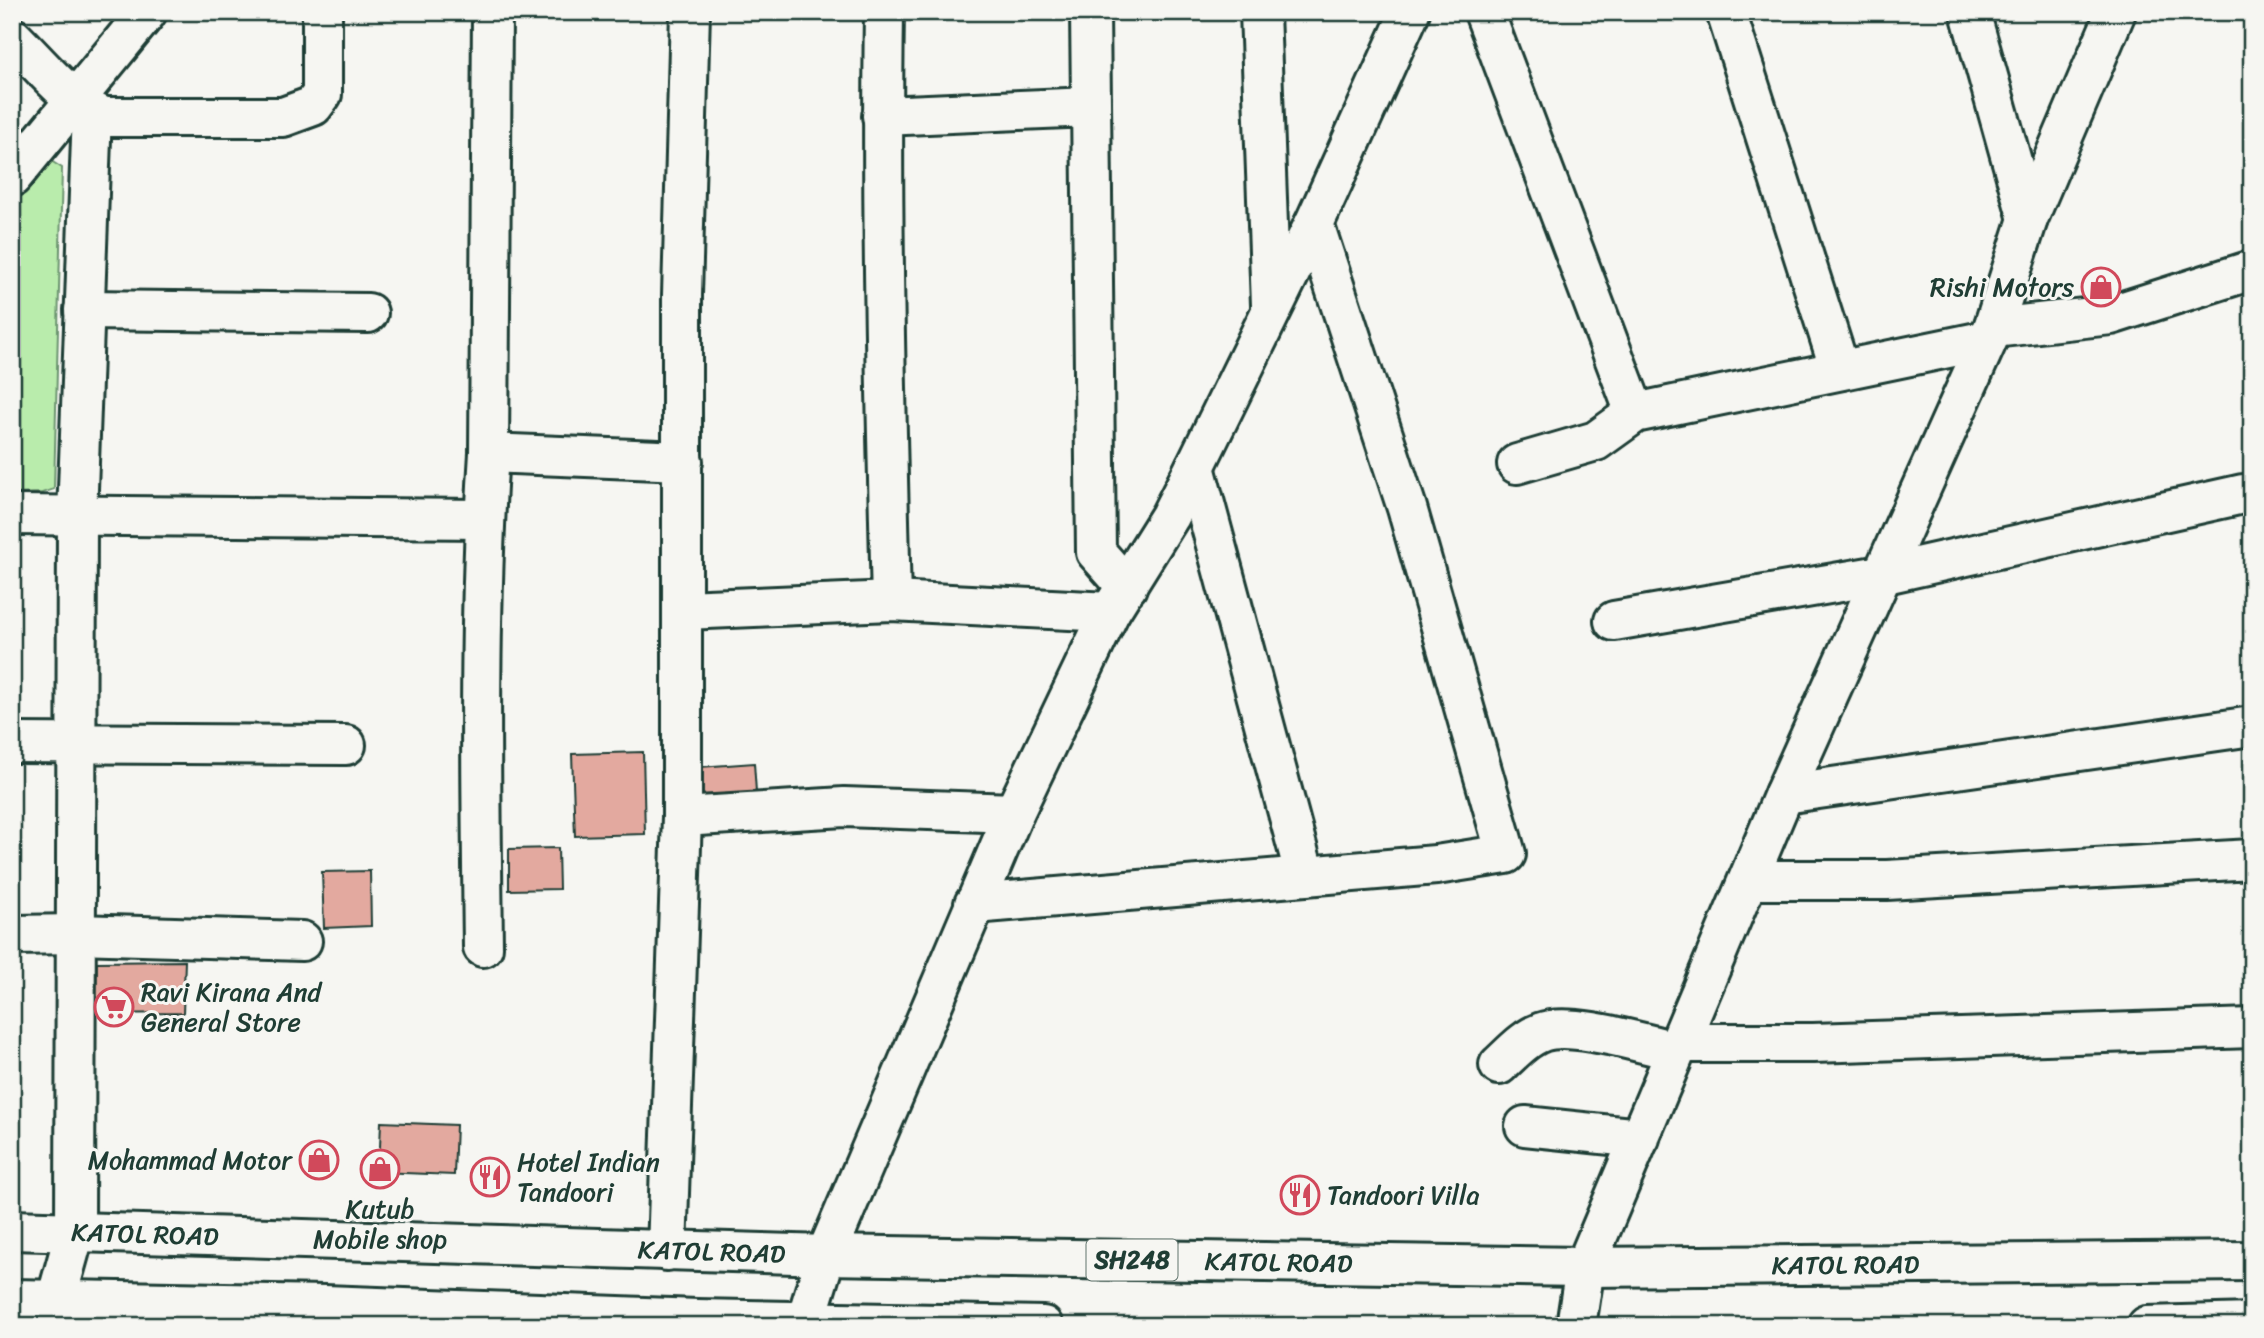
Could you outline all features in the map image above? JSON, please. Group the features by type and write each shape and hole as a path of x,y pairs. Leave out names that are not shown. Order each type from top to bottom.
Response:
{"street":[{"path":"12,177 84,106 147,12"},
{"path":"12,37 84,106 104,117 283,117 313,106 322,94 323,12"},
{"path":"483,947 481,742 485,519 489,453 492,12"},
{"path":"667,1251 682,817 682,295 690,12"},
{"path":"884,12 882,116 891,601"},
{"path":"1090,12 1096,552 1119,599"},
{"path":"1260,12 1271,311"},
{"path":"806,1320 826,1255 1014,813 1119,599 1170,516 1195,467 1314,224 1410,12"},
{"path":"1484,12 1635,413"},
{"path":"1726,12 1840,370"},
{"path":"1970,12 2028,219"},
{"path":"1576,1326 1585,1267 1634,1137 1990,334 2028,219 2116,12"},
{"path":"56,1300 75,1232 75,743 77,516 84,310 84,106"},
{"path":"882,116 1091,107"},
{"path":"974,904 1436,865 1506,854 1407,508 1314,224"},
{"path":"1517,464 1596,441 1635,413 1840,370 1990,334 2111,315 2252,270"},
{"path":"84,310 368,313"},
{"path":"489,453 683,461"},
{"path":"1195,467 1305,876"},
{"path":"1614,621 1881,575 2243,494"},
{"path":"12,514 485,519"},
{"path":"684,610 891,601 1119,599"},
{"path":"1784,794 2252,726"},
{"path":"12,743 346,745"},
{"path":"682,817 844,807 1014,813"},
{"path":"1749,880 1888,880 2252,859"},
{"path":"12,935 77,934 302,941"},
{"path":"1499,1065 1520,1045 1542,1032 1568,1028 1673,1047 2252,1028"},
{"path":"1525,1126 1634,1137"},
{"name":"KATOL ROAD","path":"12,1230 826,1255 1585,1267 2252,1261"},
{"path":"12,1298 325,1305 697,1319 1043,1326"},
{"path":"2147,1326 2252,1323"}],"green space":[{"path":"48,159 62,168 54,489 42,493 12,494 12,197 31,172"}],"building":[{"path":"643,752 645,834 575,836 572,754"},
{"path":"754,763 757,806 704,810 700,767"},
{"path":"558,848 559,889 509,890 509,849"},
{"path":"370,871 371,926 324,928 322,872"},
{"path":"185,961 183,1013 96,1014 97,962"},
{"path":"381,1122 456,1125 454,1175 379,1172"}],"place":[{"name":"Rishi Motors","path":"2101,287"},
{"name":"Ravi Kirana And General Store","path":"114,1007"},
{"name":"Mohammad Motor","path":"319,1160"},
{"name":"Kutub Mobile shop","path":"380,1169"},
{"name":"Hotel Indian Tandoori","path":"490,1177"},
{"name":"Tandoori Villa","path":"1300,1195"}]}
